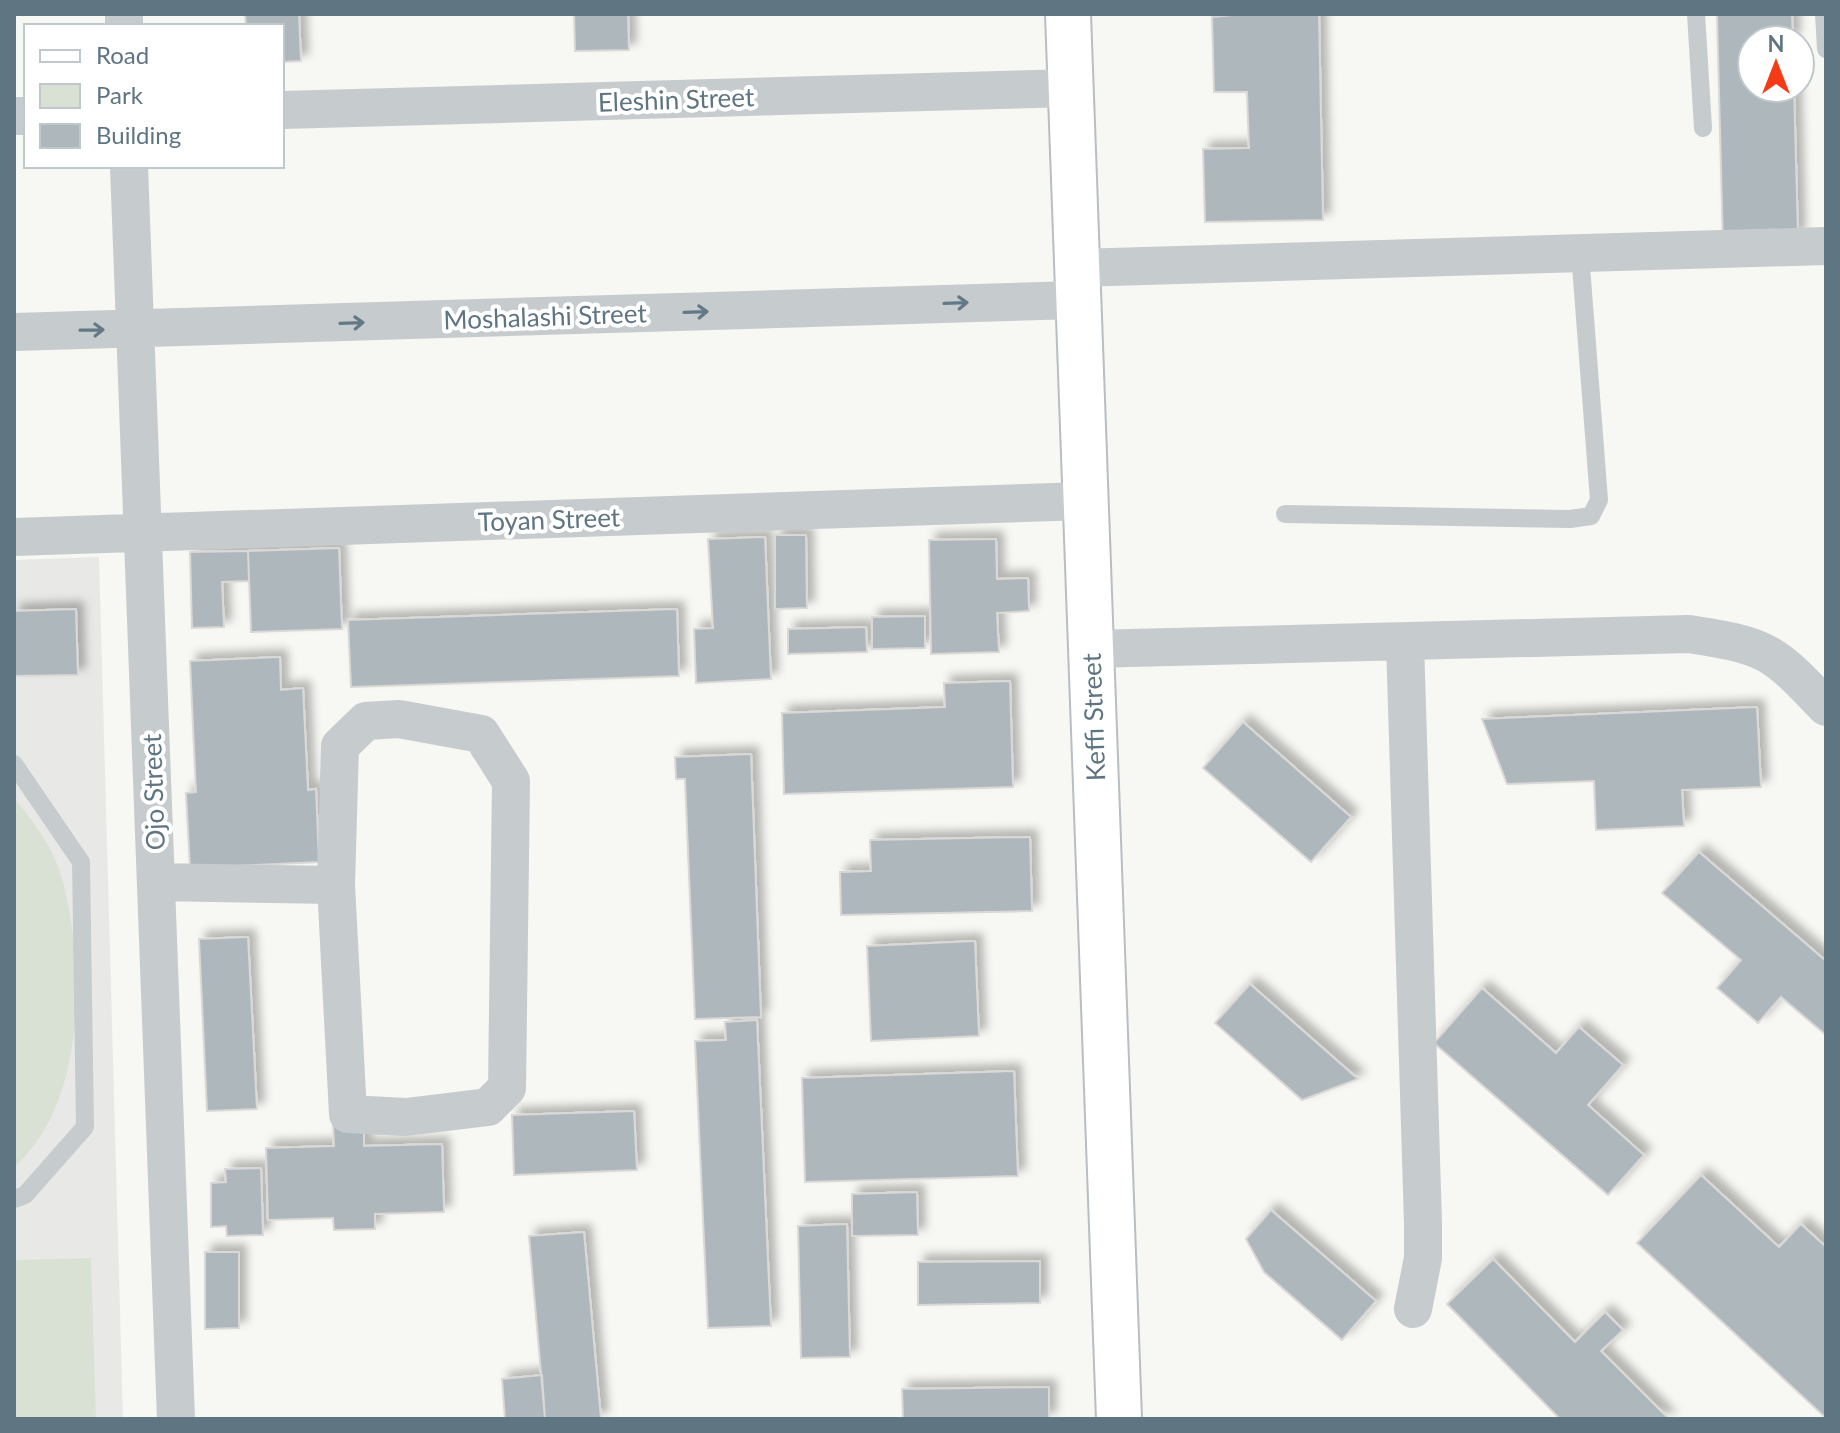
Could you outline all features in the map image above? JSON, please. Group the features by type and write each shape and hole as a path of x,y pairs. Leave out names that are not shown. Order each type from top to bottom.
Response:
{"main road":[{"name":"Keffi Street","path":"1068,14 1119,1419"}],"street":[{"name":"Eleshin Street","path":"284,110 1071,88"},
{"name":"Ojo Street","path":"129,168 176,1419"},
{"name":"Moshalashi Street","path":"14,332 135,330 1076,284 1580,253 1826,246"},
{"name":"Toyan Street","path":"14,537 1085,501"},
{"path":"1090,649 1689,634 1747,643 1781,660 1826,707"},
{"path":"1405,642 1423,1223 1423,1258 1413,1309"},
{"path":"399,719 481,734 511,781 507,1088 488,1107 406,1117 348,1114 336,885 340,746 366,721 399,719"},
{"path":"156,882 336,885"}],"lane":[{"path":"1696,14 1703,128"},
{"path":"1824,14 1826,49"},
{"path":"1285,514 1570,519 1591,516 1599,500 1580,253"},
{"path":"14,764 81,862 85,1127 25,1195 14,1199"}],"shaded area":[{"path":"99,557 123,1419 14,1419 14,560"}],"green space":[{"path":"14,798 43,837 63,882 75,954 76,993 74,1033 67,1072 55,1108 38,1140 14,1167"},
{"path":"91,1258 96,1419 14,1419 14,1260"}],"building":[{"path":"245,14 299,14 301,61 284,62 284,24 246,24"},
{"path":"574,14 628,14 629,50 575,51"},
{"path":"1319,14 1323,220 1205,222 1203,149 1249,148 1247,92 1214,92 1212,17"},
{"path":"1717,14 1792,14 1792,24 1736,24 1736,104 1794,104 1798,236 1723,247"},
{"path":"775,535 806,535 807,608 775,609"},
{"path":"765,537 771,679 696,683 694,629 713,628 708,539"},
{"path":"996,539 997,579 1028,578 1029,611 997,613 999,652 931,654 929,540"},
{"path":"339,548 342,629 251,632 248,551"},
{"path":"248,551 249,581 222,582 224,627 192,628 190,552"},
{"path":"76,609 78,675 14,676 14,611"},
{"path":"677,609 679,676 351,687 348,620"},
{"path":"925,616 925,648 872,649 872,617"},
{"path":"866,627 867,652 788,654 788,629"},
{"path":"280,657 281,690 303,688 308,790 316,789 319,862 190,868 186,793 196,792 190,661"},
{"path":"1010,681 1013,787 784,794 782,713 945,707 944,683"},
{"path":"1757,707 1761,787 1682,790 1684,826 1596,830 1594,781 1507,784 1482,719"},
{"path":"1243,722 1351,817 1311,862 1203,768"},
{"path":"751,754 761,1017 695,1019 685,779 676,779 675,757"},
{"path":"1030,837 1032,911 841,915 840,872 871,871 870,840"},
{"path":"1699,852 1826,961 1826,1035 1781,997 1758,1023 1717,988 1741,960 1662,893"},
{"path":"248,937 257,1109 207,1111 199,939"},
{"path":"975,941 979,1036 871,1041 867,946"},
{"path":"1250,984 1358,1079 1302,1100 1215,1023"},
{"path":"1482,988 1556,1053 1579,1027 1623,1065 1588,1105 1644,1155 1608,1195 1434,1043"},
{"path":"757,1020 771,1326 708,1328 695,1041 726,1040 725,1022"},
{"path":"1014,1071 1018,1176 805,1182 802,1078"},
{"path":"634,1111 637,1170 514,1175 512,1115"},
{"path":"333,1121 364,1121 364,1146 442,1144 444,1212 375,1214 375,1229 334,1230 333,1218 268,1220 266,1148 334,1146"},
{"path":"261,1168 263,1235 227,1236 226,1226 211,1227 211,1183 226,1182 225,1169"},
{"path":"1701,1175 1779,1247 1801,1224 1826,1247 1826,1418 1637,1243"},
{"path":"917,1192 918,1235 852,1236 852,1194"},
{"path":"1271,1210 1376,1301 1342,1340 1264,1272 1246,1239"},
{"path":"847,1224 850,1357 801,1358 798,1226"},
{"path":"584,1232 601,1419 545,1419 529,1236"},
{"path":"205,1252 239,1252 239,1328 205,1329"},
{"path":"1493,1259 1575,1342 1605,1312 1623,1330 1601,1351 1669,1419 1560,1419 1447,1304"},
{"path":"1040,1261 1040,1303 918,1305 918,1262"},
{"path":"542,1375 545,1419 505,1419 502,1379"},
{"path":"1049,1387 1049,1419 903,1419 902,1389"}]}
